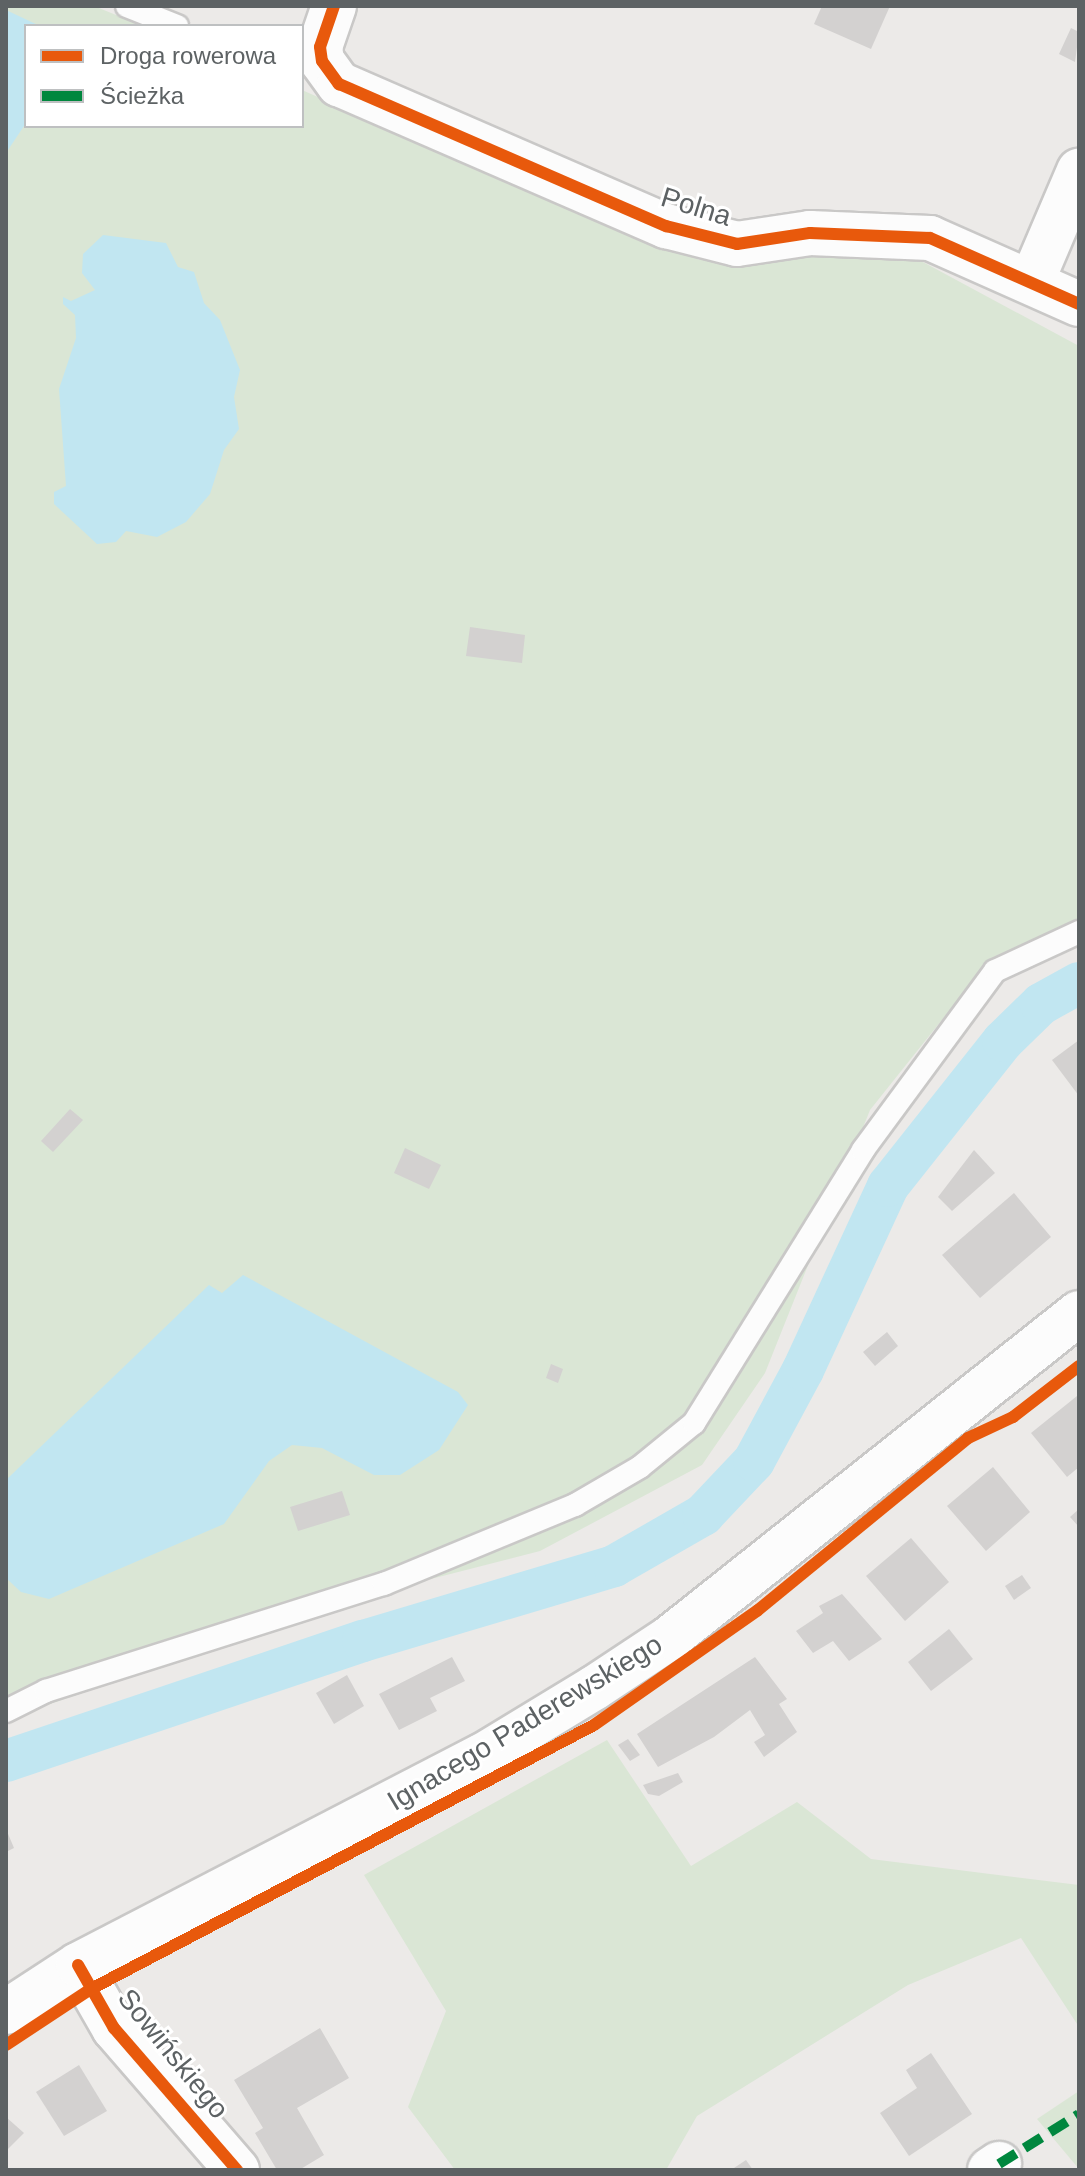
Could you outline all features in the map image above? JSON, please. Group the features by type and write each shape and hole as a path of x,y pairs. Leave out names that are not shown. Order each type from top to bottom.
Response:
{"main road":[{"path":"312,65 334,6"},
{"name":"Polna","path":"312,65 358,95 703,238 737,244 810,233 917,236 973,252 1079,304"},
{"path":"1032,281 1079,171"},
{"name":"Ignacego Paderewskiego","path":"6,2012 78,1965 482,1756 594,1688 671,1637 1079,1313"},
{"name":"Sowińskiego","path":"78,1965 114,2028 237,2170"}],"lane":[{"path":"127,6 172,24"},
{"path":"6,1711 46,1691 384,1584 575,1505 640,1467 694,1423 863,1150 995,971 1079,932"}],"green space":[{"path":"6,6 94,6 138,24 24,24 24,128 304,128 304,91 618,230 700,260 762,259 813,244 910,255 1079,346 1079,931 977,976 870,1110 765,1373 702,1465 540,1551 376,1593 6,1719"},
{"path":"607,1740 691,1866 797,1802 871,1859 1079,1885 1079,2027 1021,1938 908,1985 697,2116 666,2170 455,2170 408,2107 446,2011 364,1875"},
{"path":"1079,2091 1079,2169 1037,2119"}],"water":[{"path":"6,10 36,24 24,24 24,126 6,153"},
{"path":"103,235 166,243 178,267 194,272 204,303 220,320 240,370 234,397 239,429 224,450 210,494 186,522 157,537 126,531 116,542 97,544 54,504 54,492 66,486 59,389 76,338 75,315 63,304 63,297 71,301 95,290 82,273 83,254"},
{"path":"243,1275 458,1392 468,1405 439,1450 400,1475 374,1475 322,1448 292,1445 269,1461 224,1524 49,1599 21,1592 6,1578 6,1480 209,1285 222,1293"}],"building":[{"path":"822,6 890,6 871,49 814,24"},
{"path":"1071,28 1079,32 1075,62 1059,54"},
{"path":"470,627 525,635 522,663 466,656"},
{"path":"1079,1040 1079,1096 1052,1060"},
{"path":"70,1109 83,1120 53,1152 41,1141"},
{"path":"405,1148 441,1165 429,1189 394,1173"},
{"path":"974,1150 995,1173 952,1211 938,1197"},
{"path":"1014,1193 1051,1237 980,1298 942,1255"},
{"path":"887,1332 898,1346 875,1366 863,1352"},
{"path":"551,1364 563,1369 558,1383 546,1378"},
{"path":"1077,1396 1079,1467 1067,1477 1031,1433"},
{"path":"993,1467 1030,1512 986,1551 947,1506"},
{"path":"342,1491 350,1515 298,1531 290,1507"},
{"path":"1079,1509 1079,1527 1070,1517"},
{"path":"911,1538 949,1582 905,1621 866,1576"},
{"path":"1022,1575 1031,1588 1014,1600 1005,1586"},
{"path":"842,1594 882,1639 849,1661 833,1641 813,1653 796,1631 823,1613 819,1606"},
{"path":"949,1629 973,1659 931,1691 908,1662"},
{"path":"452,1657 465,1681 430,1698 437,1711 399,1730 379,1694"},
{"path":"755,1657 787,1699 779,1704 797,1732 764,1757 754,1742 765,1735 750,1710 714,1737 658,1767 637,1734"},
{"path":"347,1675 364,1706 334,1724 316,1693"},
{"path":"628,1739 640,1755 630,1761 618,1745"},
{"path":"678,1773 683,1782 659,1796 648,1794 643,1785"},
{"path":"6,1829 14,1848 6,1852"},
{"path":"320,2028 349,2078 297,2108 324,2155 299,2170 277,2170 255,2133 263,2128 234,2080"},
{"path":"931,2053 972,2114 909,2156 880,2113 917,2088 906,2070"},
{"path":"79,2065 107,2111 64,2136 36,2092"},
{"path":"6,2117 24,2133 6,2151"},
{"path":"746,2160 753,2170 731,2170"}],"waterway":[{"path":"6,1761 363,1641 614,1566 703,1515 754,1461 803,1370 888,1186 1003,1041 1041,1004 1079,983"}],"marked path":[{"path":"999,2164 1079,2114"}],"cycle path":[{"path":"334,6 320,47 322,61 339,84 666,226 737,244 810,233 930,238 1079,304"},
{"path":"6,2045 91,1989 594,1725 758,1610 968,1438 1013,1417 1079,1366"},
{"path":"78,1965 114,2028 237,2170"}]}
